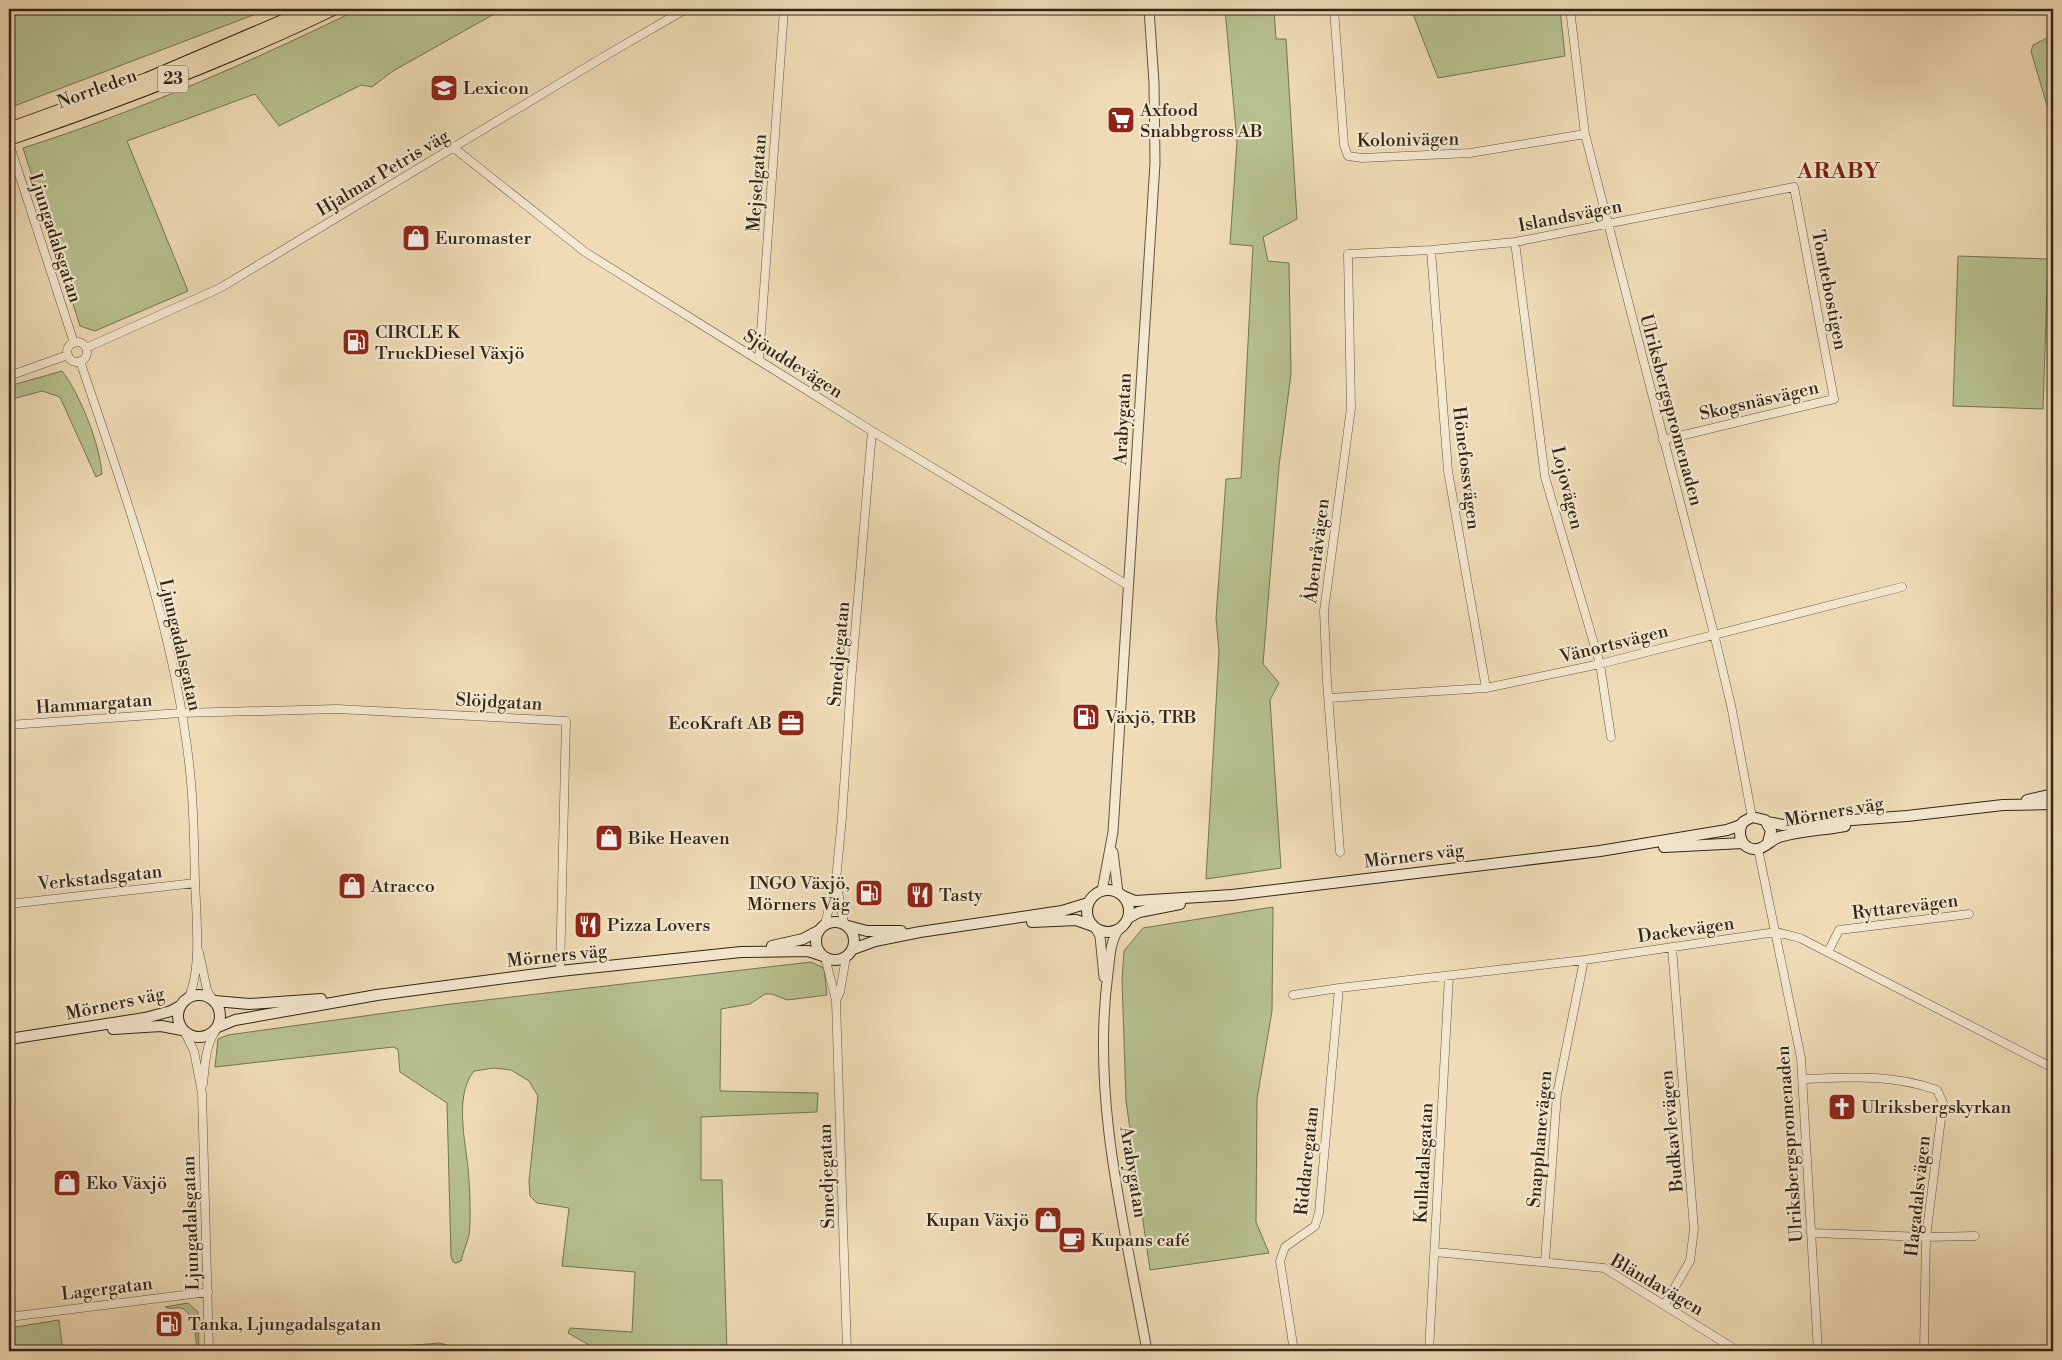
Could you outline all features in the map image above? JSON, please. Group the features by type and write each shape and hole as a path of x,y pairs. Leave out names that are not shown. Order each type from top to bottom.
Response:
{"highway":[{"name":"Norrleden","path":"9,129 147,79 312,9"},
{"name":"Norrleden","path":"9,139 160,84 333,9"}],"main road":[{"name":"Mörners väg","path":"2002,805 2053,794"},
{"name":"Mörners väg","path":"1767,822 1784,825 1907,816 2002,805 2053,804"},
{"name":"Mörners väg","path":"1768,842 1785,836 1907,816"},
{"path":"1752,817 1759,817 1767,822 1771,831 1768,842 1758,849 1751,848 1743,843 1739,834 1741,825 1752,817"},
{"name":"Mörners väg","path":"1120,894 1131,901 1232,895 1600,851 1727,830 1741,825"},
{"name":"Mörners väg","path":"1600,851 1743,843"},
{"path":"983,924 1076,920 1106,932 1119,929 1128,918 1129,909 1120,894 1102,891 1094,895 1088,903 1087,912 1094,927"},
{"name":"Mörners väg","path":"1128,918 1139,912 1232,895"},
{"path":"920,932 856,930 834,921 822,928 816,942 824,956 836,960 875,941 920,932 1073,909 1088,903"},
{"path":"846,925 854,937 849,953"},
{"name":"Mörners väg","path":"741,952 795,941 822,928"},
{"name":"Mörners väg","path":"217,1028 235,1020 377,995 560,971 741,952 808,951 824,956"},
{"path":"197,995 214,1001 221,1013 217,1028 208,1036 200,1038 184,1032 178,1019 180,1006 189,997 197,995"},
{"name":"Mörners väg","path":"214,1001 249,1004 377,995"},
{"name":"Mörners väg","path":"9,1039 145,1018 171,1011 180,1006"},
{"name":"Mörners väg","path":"55,1033 161,1026 184,1032"}],"street":[{"name":"Hjalmar Petris väg","path":"86,348 220,288 686,9"},
{"name":"Mejselgatan","path":"759,360 784,9"},
{"name":"Arabygatan","path":"1102,891 1112,832 1155,163 1154,83 1149,9"},
{"name":"Kolonivägen","path":"1334,9 1344,145 1348,156 1362,158 1470,153 1585,134"},
{"name":"Ulriksbergspromenaden","path":"1570,9 1585,134 1714,634 1731,705 1752,817"},
{"name":"Ljungadalsgatan","path":"9,143 74,343"},
{"name":"Sjöuddevägen","path":"454,148 585,252 872,431 1129,586"},
{"name":"Islandsvägen","path":"1348,254 1431,250 1515,242 1794,187"},
{"name":"Tomtebostigen","path":"1794,187 1834,399"},
{"name":"Lojovägen","path":"1515,242 1546,477 1600,664 1611,737"},
{"name":"Hönefossvägen","path":"1431,250 1448,471 1486,688"},
{"name":"Åbenråvägen","path":"1340,852 1324,611 1350,408 1348,254"},
{"path":"74,343 80,343 86,348 86,356 80,361 72,360 68,355 69,348 74,343"},
{"path":"9,376 68,355"},
{"name":"Ljungadalsgatan","path":"80,361 131,514 163,623 181,713 191,782 197,945 192,989 189,997"},
{"name":"Skogsnäsvägen","path":"1663,440 1834,399"},
{"name":"Smedjegatan","path":"846,925 840,913 836,880 872,431"},
{"name":"Vänortsvägen","path":"1329,698 1486,688 1600,664 1902,587"},
{"name":"Slöjdgatan","path":"181,713 337,709 566,721 560,971"},
{"name":"Hammargatan","path":"9,725 181,713"},
{"name":"Arabygatan","path":"1112,832 1115,878 1120,894"},
{"name":"Ulriksbergspromenaden","path":"1758,849 1800,1049 1804,1079 1818,1351"},
{"name":"Smedjegatan","path":"822,928 836,880"},
{"name":"Verkstadsgatan","path":"9,904 195,883"},
{"name":"Ryttarevägen","path":"1828,952 1839,930 1969,914"},
{"name":"Arabygatan","path":"1094,927 1101,942 1105,995"},
{"name":"Arabygatan","path":"1119,929 1112,945 1105,995 1103,1056 1112,1155 1148,1351"},
{"name":"Dackevägen","path":"1292,995 1584,960 1776,932 1800,938 2053,1067"},
{"name":"Ljungadalsgatan","path":"197,945 207,990 214,1001"},
{"name":"Budkavlevägen","path":"1665,1304 1690,1261 1694,1229 1672,947"},
{"name":"Smedjegatan","path":"836,1000 840,992 849,953"},
{"name":"Smedjegatan","path":"824,956 836,1000 847,1351"},
{"name":"Snapphanevägen","path":"1545,1262 1556,1094 1584,960"},
{"name":"Kulladalsgatan","path":"1429,1351 1449,976"},
{"name":"Riddaregatan","path":"1294,1351 1280,1261 1285,1247 1315,1226 1319,1213 1339,988"},
{"name":"Ljungadalsgatan","path":"209,1351 202,1093 207,1050 217,1028"},
{"name":"Ljungadalsgatan","path":"184,1032 192,1041 202,1093"},
{"name":"Hagadalsvägen","path":"1804,1079 1876,1076 1900,1079 1937,1090 1943,1103 1926,1237 1924,1351"},
{"path":"1812,1233 1926,1237 1975,1236"},
{"name":"Bländavägen","path":"1435,1252 1604,1268 1665,1304 1738,1351"},
{"name":"Lagergatan","path":"9,1317 208,1292"}],"green space":[{"path":"34,9 269,9 9,108 9,18"},
{"path":"359,9 503,9 393,71 372,87 361,85 279,126 255,94 127,141 188,291 95,331 80,326 23,148 152,102 277,48"},
{"path":"1225,9 1274,9 1276,39 1286,39 1297,219 1263,237 1268,261 1289,263 1291,374 1279,466 1263,664 1279,683 1270,700 1281,868 1206,879 1219,651 1216,618 1226,479 1241,478 1253,246 1230,244 1237,142"},
{"path":"1411,9 1560,9 1565,56 1438,78"},
{"path":"2053,35 2053,126 2031,51 2033,45"},
{"path":"1958,256 2048,259 2043,409 1953,406"},
{"path":"62,371 76,393 93,435 102,474 96,477 60,397 42,391 9,400 9,386"},
{"path":"1273,907 1272,1011 1257,1099 1256,1222 1269,1253 1150,1270 1126,1101 1122,980 1124,951 1143,928"},
{"path":"811,962 824,968 827,995 787,1000 772,994 765,994 750,1004 721,1009 720,1091 818,1093 817,1112 701,1117 701,1180 722,1180 727,1351 595,1351 596,1349 568,1333 570,1328 632,1332 635,1272 562,1266 569,1208 537,1203 530,1196 529,1181 538,1096 529,1081 511,1070 494,1068 474,1071 467,1082 462,1109 468,1168 470,1230 461,1261 456,1263 453,1262 451,1256 447,1103 400,1072 398,1049 393,1047 215,1067 218,1039 228,1035 443,1005"},
{"path":"188,1303 198,1312 199,1351 197,1351 192,1320 186,1311 181,1308 165,1307"},
{"path":"59,1320 63,1351 9,1351 9,1328"},
{"path":"440,1343 450,1346 452,1351 392,1351 390,1347"}],"place":[{"name":"Lexicon","path":"444,88"},
{"name":"Axfood Snabbgross AB","path":"1121,120"},
{"name":"Euromaster","path":"416,238"},
{"name":"CIRCLE K TruckDiesel Växjö","path":"356,342"},
{"name":"Växjö, TRB","path":"1086,717"},
{"name":"EcoKraft AB","path":"791,723"},
{"name":"Bike Heaven","path":"609,838"},
{"name":"Atracco","path":"352,886"},
{"name":"INGO Växjö, Mörners Väg","path":"869,893"},
{"name":"Tasty","path":"920,895"},
{"name":"Pizza Lovers","path":"588,925"},
{"name":"Ulriksbergskyrkan","path":"1842,1107"},
{"name":"Eko Växjö","path":"67,1183"},
{"name":"Kupan Växjö","path":"1048,1220"},
{"name":"Kupans café","path":"1072,1240"},
{"name":"Tanka, Ljungadalsgatan","path":"169,1324"}],"district":[{"name":"ARABY","path":"1839,171"}]}
